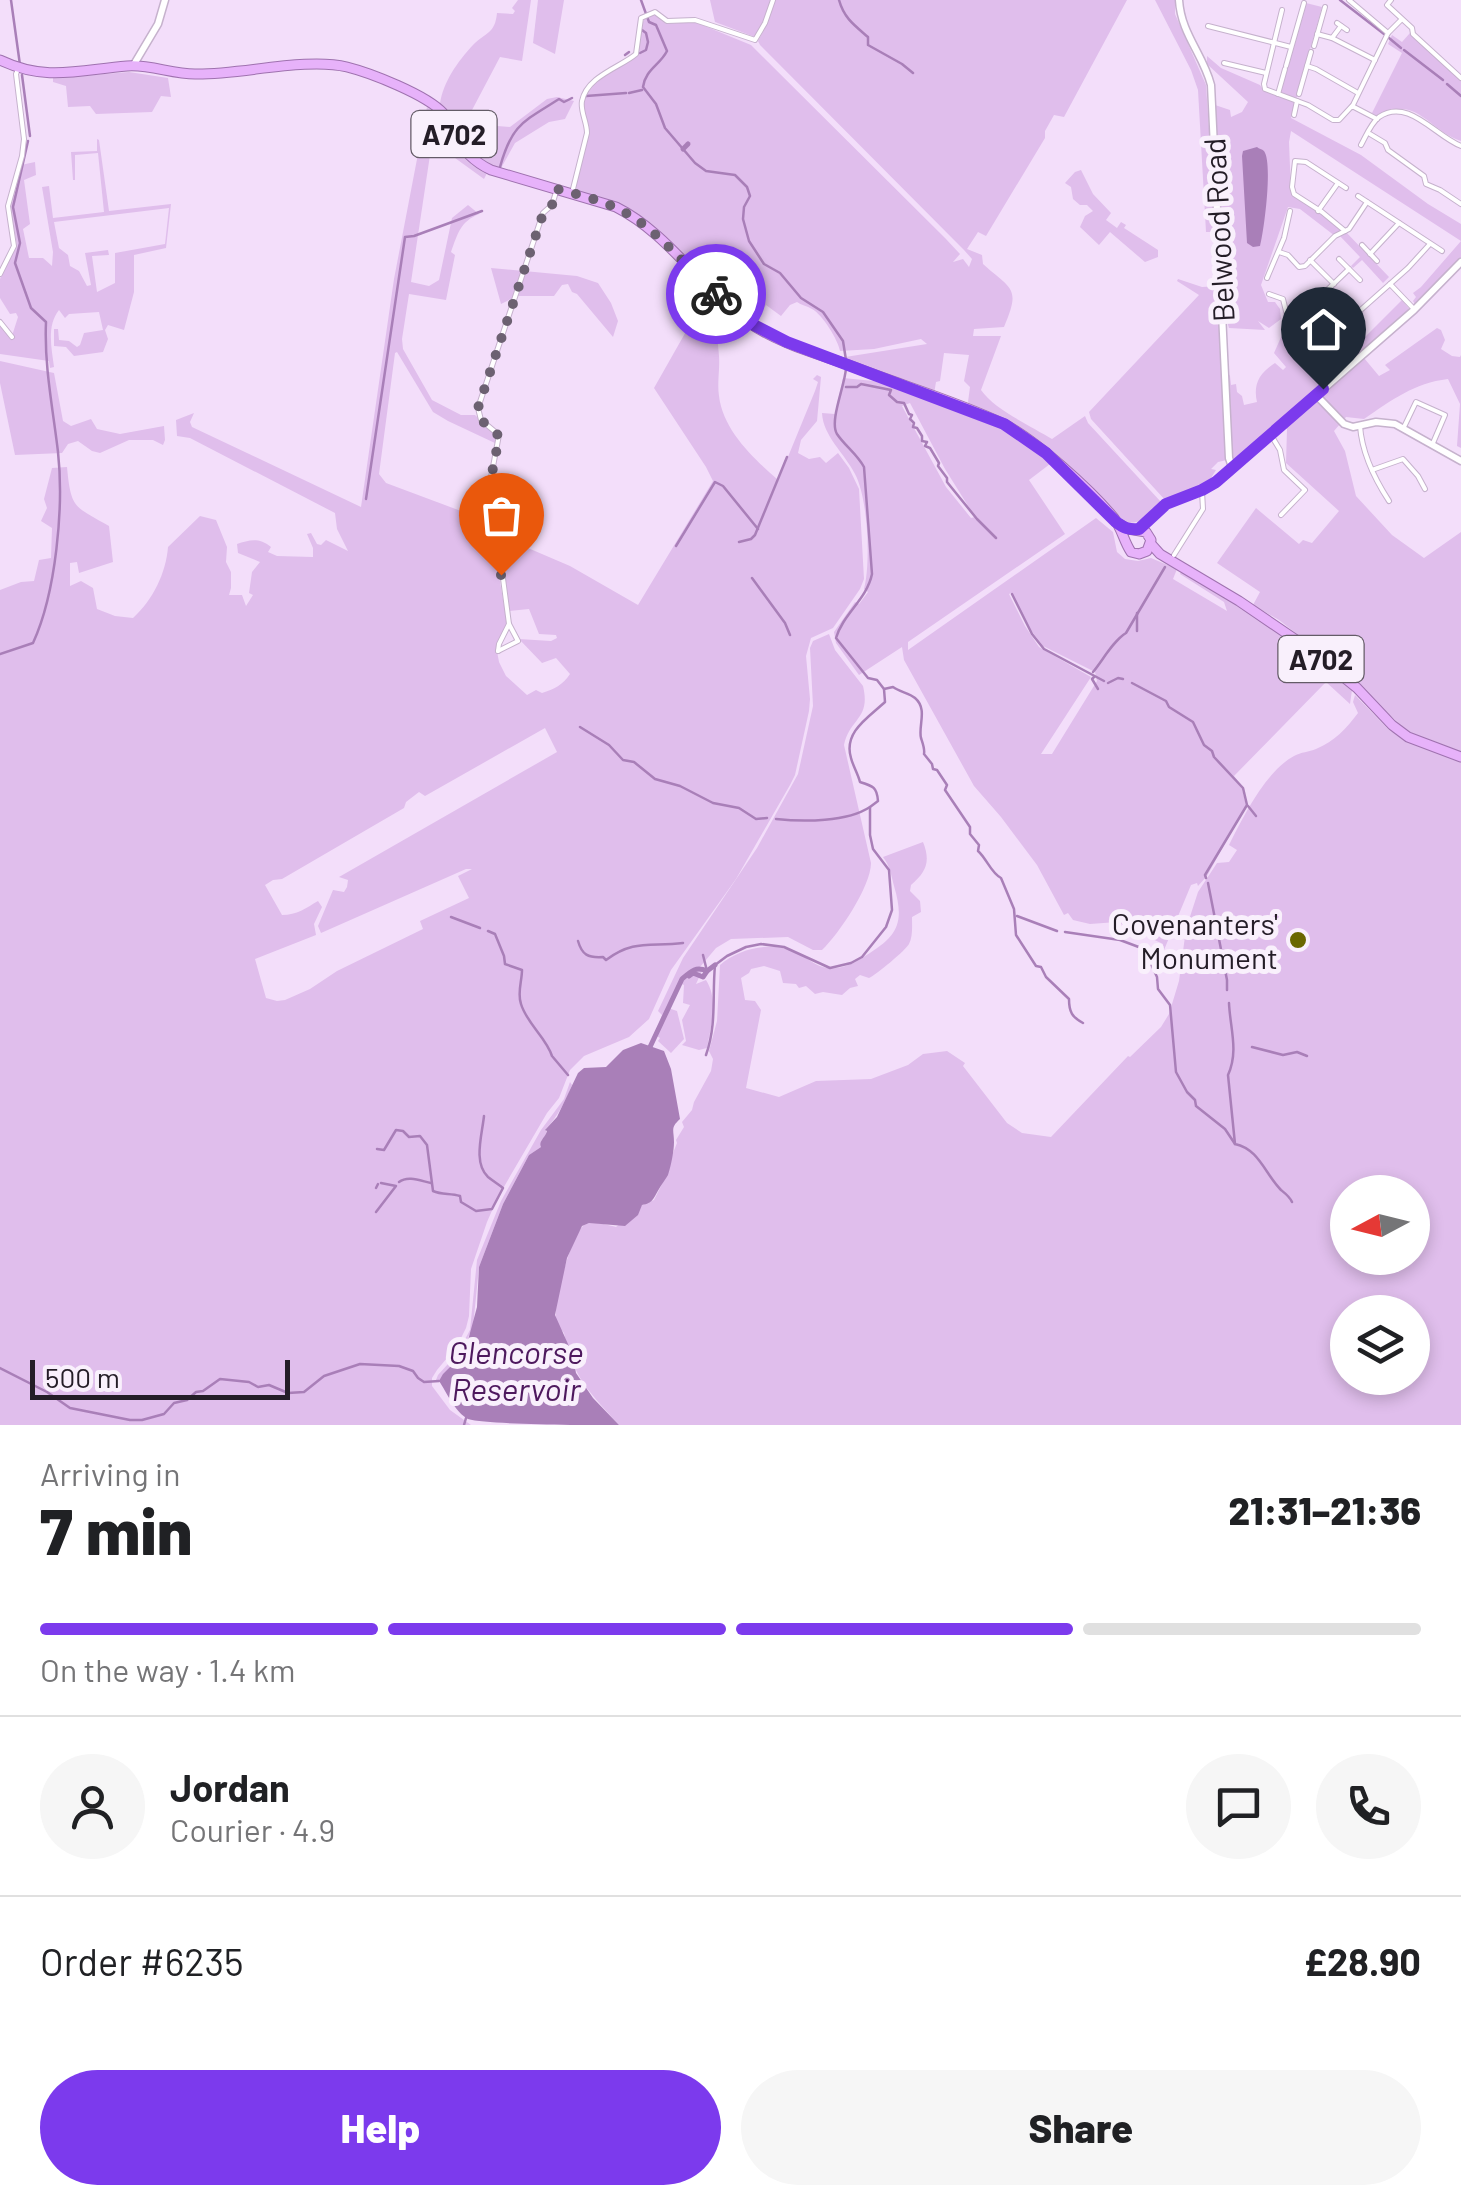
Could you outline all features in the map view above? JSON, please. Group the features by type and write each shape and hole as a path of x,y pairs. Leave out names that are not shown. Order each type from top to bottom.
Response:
{"highway":[{"name":"A702","path":"0,60 38,73 69,74 133,66 195,74 327,64 359,70 390,82 441,110 465,151 481,165 616,208 634,218 748,322 787,342 1004,424 1046,453 1116,522 1136,530 1160,554 1304,646 1357,688 1408,737 1461,756"},
{"name":"A702","path":"1116,522 1128,549 1135,554 1149,544"},
{"path":"1126,542 1128,534 1136,530"}],"street":[{"path":"133,66 158,24 165,0"},
{"path":"572,193 587,133 581,103 585,93 605,72 636,54 638,25 646,15 655,12 667,21 696,20 755,40 766,23 773,0"},
{"name":"Belwood Road","path":"1178,0 1182,23 1210,84 1232,467"},
{"path":"1391,0 1386,4 1461,78"},
{"path":"1353,2 1388,33"},
{"path":"1276,93 1304,4"},
{"path":"1294,115 1326,8"},
{"path":"1282,10 1264,86 1298,98 1337,121 1352,106 1388,33 1402,18"},
{"path":"1332,38 1339,24 1347,30"},
{"path":"1208,26 1291,47"},
{"path":"1318,34 1374,60"},
{"path":"1196,54 1203,48"},
{"path":"1227,66 1266,73"},
{"path":"1307,66 1358,94"},
{"path":"0,274 14,246 8,206 24,138 16,74 20,69"},
{"path":"1352,106 1377,119"},
{"path":"1361,145 1377,119 1405,111 1461,146"},
{"path":"1368,133 1424,176 1426,184 1461,204"},
{"path":"1345,231 1292,192 1295,161 1306,162 1346,188"},
{"path":"1318,211 1338,183"},
{"path":"509,624 498,651 518,641 509,624 497,533 487,498 498,435 481,420 478,408 543,214 552,205 557,189"},
{"path":"1358,196 1442,251"},
{"path":"1279,252 1304,266 1335,236 1349,229 1368,202"},
{"path":"1267,278 1290,211"},
{"path":"1370,254 1400,223"},
{"path":"1269,294 1283,299 1287,315 1346,324 1422,255 1430,243"},
{"path":"1362,245 1377,262"},
{"path":"1338,259 1360,280"},
{"path":"1310,260 1334,284"},
{"path":"1136,530 1166,504 1216,482 1414,310 1461,262"},
{"path":"1315,320 1318,300 1349,269"},
{"path":"1390,284 1414,310"},
{"path":"0,322 12,338"},
{"path":"1316,396 1344,424 1376,422 1397,428 1461,461"},
{"path":"1397,428 1416,402 1445,415 1433,444"},
{"path":"1360,426 1372,470 1389,501"},
{"path":"1271,434 1280,450 1284,470 1305,490 1281,515"},
{"path":"1372,470 1403,459 1425,490"},
{"path":"1174,555 1204,509 1202,490"},
{"path":"1149,544 1153,516"}],"shaded area":[{"path":"518,0 531,0 522,61 500,57 471,112 455,128 440,104 448,80 467,51 492,29 497,13 513,14"},
{"path":"538,0 564,0 555,54 533,43"},
{"path":"710,0 771,0 755,37 715,22"},
{"path":"775,0 1127,0 1064,117 1054,115 1045,138 986,236 978,232 967,249 982,255 983,264 1007,285 1012,296 1004,327 974,329 973,336 1001,336 981,390 1004,411 1052,439 1085,416 1161,502 1143,519 1133,523 1121,521 1049,452 971,407 970,387 964,381 969,355 944,353 934,394 839,358 927,344 921,339 874,349 840,351 821,317 797,302 781,316 766,305 755,321 659,234 576,191 587,137 582,108 590,90 636,55 645,18 655,15 666,24 695,22 751,45 960,254 953,262 963,259 969,267 972,259 964,250 760,45 758,41"},
{"path":"1155,0 1175,0 1175,14 1206,85 1216,232 1206,232 1198,90"},
{"path":"1306,3 1322,7 1291,118 1361,155 1461,224 1461,241 1291,131 1291,192 1345,231 1389,277 1383,283 1362,260 1353,268 1360,257 1339,235 1335,236 1300,209 1288,207 1261,285 1268,302 1275,302 1280,309 1281,319 1269,328 1258,321 1265,330 1229,328 1225,315 1215,105 1230,110 1231,117 1242,112 1248,102 1207,64 1207,56 1221,68 1279,96"},
{"path":"1410,33 1461,80 1461,141 1412,111 1402,109 1379,117 1372,113 1402,53 1388,44 1392,35 1402,42"},
{"path":"129,72 168,78 171,97 161,96 152,112 96,114 90,106 68,107 66,86 53,82 53,78"},
{"path":"547,99 574,101 565,119 549,122 515,143 500,170 475,157 487,150 482,141 497,126 510,127"},
{"path":"427,107 441,117 487,173 484,179 444,150 430,155 411,282 429,286 439,280 452,218 468,205 479,214 464,225 451,252 455,255 446,300 409,294 403,349 432,400 461,415 475,415 496,435 497,444 433,412 397,352 379,474 386,483 477,517 484,498 496,534 507,623 496,646 499,662 506,676 527,695 554,688 570,674 556,658 542,663 519,639 557,638 539,634 529,609 509,611 500,536 570,566 638,605 713,481 654,388 709,291 719,303 714,309 718,391 726,420 740,442 777,479 758,530 815,391 818,382 813,379 817,375 821,377 817,421 801,440 798,453 809,459 820,457 826,463 838,453 849,468 859,489 864,579 833,628 811,638 806,656 809,711 795,775 736,879 671,970 649,1019 629,1037 584,1056 570,1070 559,1098 498,1197 471,1269 466,1328 432,1378 432,1386 450,1410 471,1425 0,1425 0,590 34,581 39,560 51,558 52,528 41,521 47,508 44,499 52,468 67,467 76,505 109,526 113,562 79,573 77,562 70,563 70,586 81,581 93,588 97,609 115,616 133,618 147,603 165,567 168,547 200,516 216,520 227,547 229,595 242,595 246,606 253,595 249,593 252,572 260,562 238,553 237,544 258,541 271,547 268,552 277,556 313,557 307,534 311,533 317,544 326,540 348,551 337,529 335,513 190,438 177,436 176,420 194,413 192,427 361,507 394,279","holes":["545,728 557,752 339,877 348,880 347,887 344,892 333,890 318,926 321,933 466,869 472,869 458,876 469,898 420,921 423,929 337,971 310,989 285,1000 266,998 255,959 316,935 314,924 322,907 318,901 282,915 265,885 404,808 419,792 425,796"]},
{"path":"97,139 109,211 171,204 166,248 134,255 134,292 124,330 108,325 103,352 74,356 66,347 54,346 54,329 58,329 59,340 77,347 84,333 103,330 99,312 69,314 65,318 59,310 51,331 54,367 50,368 49,361 0,354 0,326 11,339 18,317 16,313 10,314 0,298 0,279 17,245 10,207 21,165 35,162 36,175 24,180 30,224 23,229 29,258 43,258 52,266 42,187 49,186 53,218 104,212 98,153 75,155 73,180 71,152 97,151","holes":["169,208 165,244 115,253 115,283 97,292 92,256 109,255 108,250 85,253 91,285 87,286 79,271 70,266 68,255 59,248 54,222"]},
{"path":"1081,170 1093,194 1111,213 1106,220 1117,228 1121,222 1126,225 1124,228 1158,250 1158,257 1145,262 1110,232 1099,245 1080,227 1085,216 1093,211 1073,199 1071,187 1065,183"},
{"path":"1461,241 1461,259 1415,304 1413,293"},
{"path":"491,268 577,276 598,283 618,321 613,337 568,284 562,285 554,296 517,296 501,304"},
{"path":"1178,279 1202,287 1220,286 1227,460 1211,469 1216,470 1206,486 1166,501 1091,419 1089,412 1199,295"},
{"path":"1402,300 1410,310 1232,462 1227,371 1244,405 1257,402 1261,375 1275,363 1283,370 1286,367 1274,353 1282,335 1301,333 1333,350 1337,339 1363,339"},
{"path":"1437,328 1445,340 1441,349 1452,356 1461,355 1461,448 1457,446 1460,404 1448,379 1414,388 1364,419 1346,417 1334,431 1345,451 1356,496 1392,535 1424,558 1461,532 1461,754 1408,732 1354,679 1279,620 1253,605 1260,592 1217,563 1256,508 1299,544 1303,540 1312,543 1339,511 1286,463 1284,426 1364,358 1379,376 1390,370 1385,365"},
{"path":"0,361 54,373 63,421 71,426 91,419 97,429 120,434 164,426 163,445 153,440 129,440 100,453 78,441 68,444 62,453 15,455 0,383"},
{"path":"843,378 874,381 991,422 1030,446 1050,464 1029,480 1065,534 908,642 908,650 1096,518 1113,532 1117,552 1125,559 1151,558 1177,569 1173,579 1227,611 1224,602 1180,574 1182,570 1270,626 1352,690 1350,704 1326,682 1234,776 1241,785 1246,805 1207,876 1198,886 1191,885 1164,950 1163,944 1117,922 1090,924 1073,920 1068,913 1064,915 1037,865 974,786 904,660 902,647 859,675 836,643 834,632 855,602 859,604 868,592 864,589 867,531 863,498 851,467 823,421 822,413 835,414","holes":["910,403 945,469 975,517 971,518 946,487 902,406","1011,593 1043,646 1095,672 1097,681 1052,754 1041,754 1091,677 1039,647"]},
{"path":"829,634 835,650 863,686 865,697 862,712 844,745 871,863 866,884 845,922 822,950 813,950 788,937 731,939 716,948 700,967 696,984 706,980 712,996 707,1048 682,1045 686,1041 682,1020 690,1005 683,1003 684,985 679,983 668,1008 677,1011 684,1039 671,1053 655,1035 662,1015 658,1011 683,958 757,848 798,774 813,706 810,648 813,641"},
{"path":"1355,695 1389,730 1461,762 1461,1425 619,1425 584,1384 556,1322 560,1285 584,1225 616,1227 654,1200 669,1170 676,1140 684,1127 682,1122 711,1071 713,1059 709,1051 717,1021 720,965 748,950 769,947 791,950 826,968 844,967 858,960 892,935 898,919 897,899 883,857 923,842 926,866 910,891 920,901 921,912 912,917 909,944 878,972 869,978 860,975 855,979 858,986 842,995 815,994 806,986 783,983 780,971 764,966 751,969 741,978 745,1000 755,1001 761,1010 746,1088 779,1097 816,1081 871,1079 908,1065 923,1054 947,1051 965,1063 963,1066 1007,1123 1022,1133 1051,1137 1161,1027 1169,1014 1179,981 1186,929 1198,892 1217,863 1229,862 1237,850 1229,845 1265,783 1294,756 1323,746 1340,734 1358,713 1353,702"},
{"path":"570,1082 572,1085 558,1114 546,1129 541,1147 529,1155 503,1204 479,1267 473,1327 458,1359 436,1380 470,1330 477,1260 501,1201 541,1130 564,1099"}],"water":[{"path":"1257,147 1267,158 1268,182 1260,246 1253,247 1247,243 1242,156 1243,151"},
{"name":"Glencorse Reservoir","path":"641,1043 664,1051 671,1069 680,1119 674,1127 668,1175 652,1200 642,1205 638,1215 625,1226 582,1226 567,1258 555,1315 572,1353 576,1373 619,1425 517,1424 468,1419 455,1407 439,1381 467,1344 477,1307 479,1267 503,1204 529,1155 541,1147 545,1130 557,1117 578,1073 584,1068 606,1067 623,1050"}],"waterway":[{"path":"11,0 20,65"},
{"path":"641,0 667,51 643,87 656,104 665,128 706,171 735,175 747,187 750,196 743,219 749,241 764,264 780,273 801,298 823,312 843,341 846,360"},
{"path":"839,0 854,25 868,37 868,45 913,73"},
{"path":"1340,0 1384,34"},
{"path":"640,53 646,50 648,42 642,30"},
{"path":"1389,38 1401,48"},
{"path":"1404,50 1443,80"},
{"path":"625,55 629,52"},
{"path":"22,75 30,136"},
{"path":"1447,84 1461,96"},
{"path":"629,93 642,90"},
{"path":"586,96 626,93"},
{"path":"500,167 509,141 520,126 559,99 564,102 572,98"},
{"path":"0,654 33,643 53,575 59,523 60,474 46,322 31,308 15,263 20,243 13,207 28,141"},
{"path":"683,149 688,144"},
{"path":"366,499 405,237 482,211"},
{"path":"706,1055 713,1021 715,965 746,947 761,944 784,947 830,968 851,963 862,957 886,927 892,910 889,870 873,849 870,835 870,807 878,801 877,793 860,782 850,749 859,726 885,702 884,689 877,680 868,678 836,638 872,574 864,467 835,428 846,368"},
{"path":"846,387 861,384 891,390 889,395 904,403 912,415 913,427 927,442 925,446 930,448 947,482 996,538"},
{"path":"739,542 755,535 787,457"},
{"path":"676,546 715,482 723,486 758,529"},
{"path":"1093,672 1126,633 1165,567"},
{"path":"752,578 790,635"},
{"path":"1012,594 1044,649 1104,681"},
{"path":"1137,613 1137,631"},
{"path":"1094,677 1098,689"},
{"path":"1108,683 1123,679"},
{"path":"1132,683 1166,701 1193,722 1204,745 1243,788 1247,805 1206,878"},
{"path":"884,689 893,687 919,702 924,754 947,785 945,790 970,827 978,851 1001,878 1014,909 1016,935 1036,966 1069,999 1072,1014 1083,1023"},
{"path":"580,727 655,779 680,786 713,803 739,808 756,819 767,818"},
{"path":"1248,806 1256,816"},
{"path":"776,819 838,818 870,807"},
{"path":"1208,883 1227,990"},
{"path":"1017,916 1057,931"},
{"path":"451,917 480,928"},
{"path":"488,931 495,934 505,964 522,970 519,996 524,1011 568,1075"},
{"path":"1065,932 1120,940 1144,949 1157,977 1158,989 1170,1005 1176,1072 1196,1106 1225,1129 1235,1144"},
{"path":"578,941 586,955 606,960 634,946 683,943"},
{"path":"703,955 707,971"},
{"path":"650,1047 682,979 694,970 707,971 715,965"},
{"path":"689,976 693,973 703,977 707,971"},
{"path":"1229,1003 1233,1048 1228,1075 1235,1144 1256,1157 1292,1202"},
{"path":"1252,1047 1307,1056"},
{"path":"377,1149 384,1150 396,1130 409,1137 420,1136 427,1145 433,1191 460,1196 461,1202 476,1211 492,1209 503,1188 488,1177 481,1164 484,1116"},
{"path":"399,1182 410,1179 431,1183"},
{"path":"376,1212 396,1186 381,1183"},
{"path":"376,1188 378,1184"},
{"path":"0,1368 70,1408 130,1420 164,1414 174,1403 187,1400 220,1379 249,1382 258,1387 269,1385 288,1393 304,1392 324,1376 360,1364 399,1366 413,1371 424,1382 439,1381"},
{"path":"464,1425 466,1418"}],"way so far":[{"path":"501,575 497,533 487,498 499,438 481,420 478,408 543,214 552,205 557,189 616,208 634,218 716,294"}],"place":[{"name":"Covenanters' Monument","path":"1298,940"}],"route":[{"path":"716,294 748,322 787,342 1004,424 1046,453 1116,522 1134,530 1166,504 1216,482 1323,389"}]}
